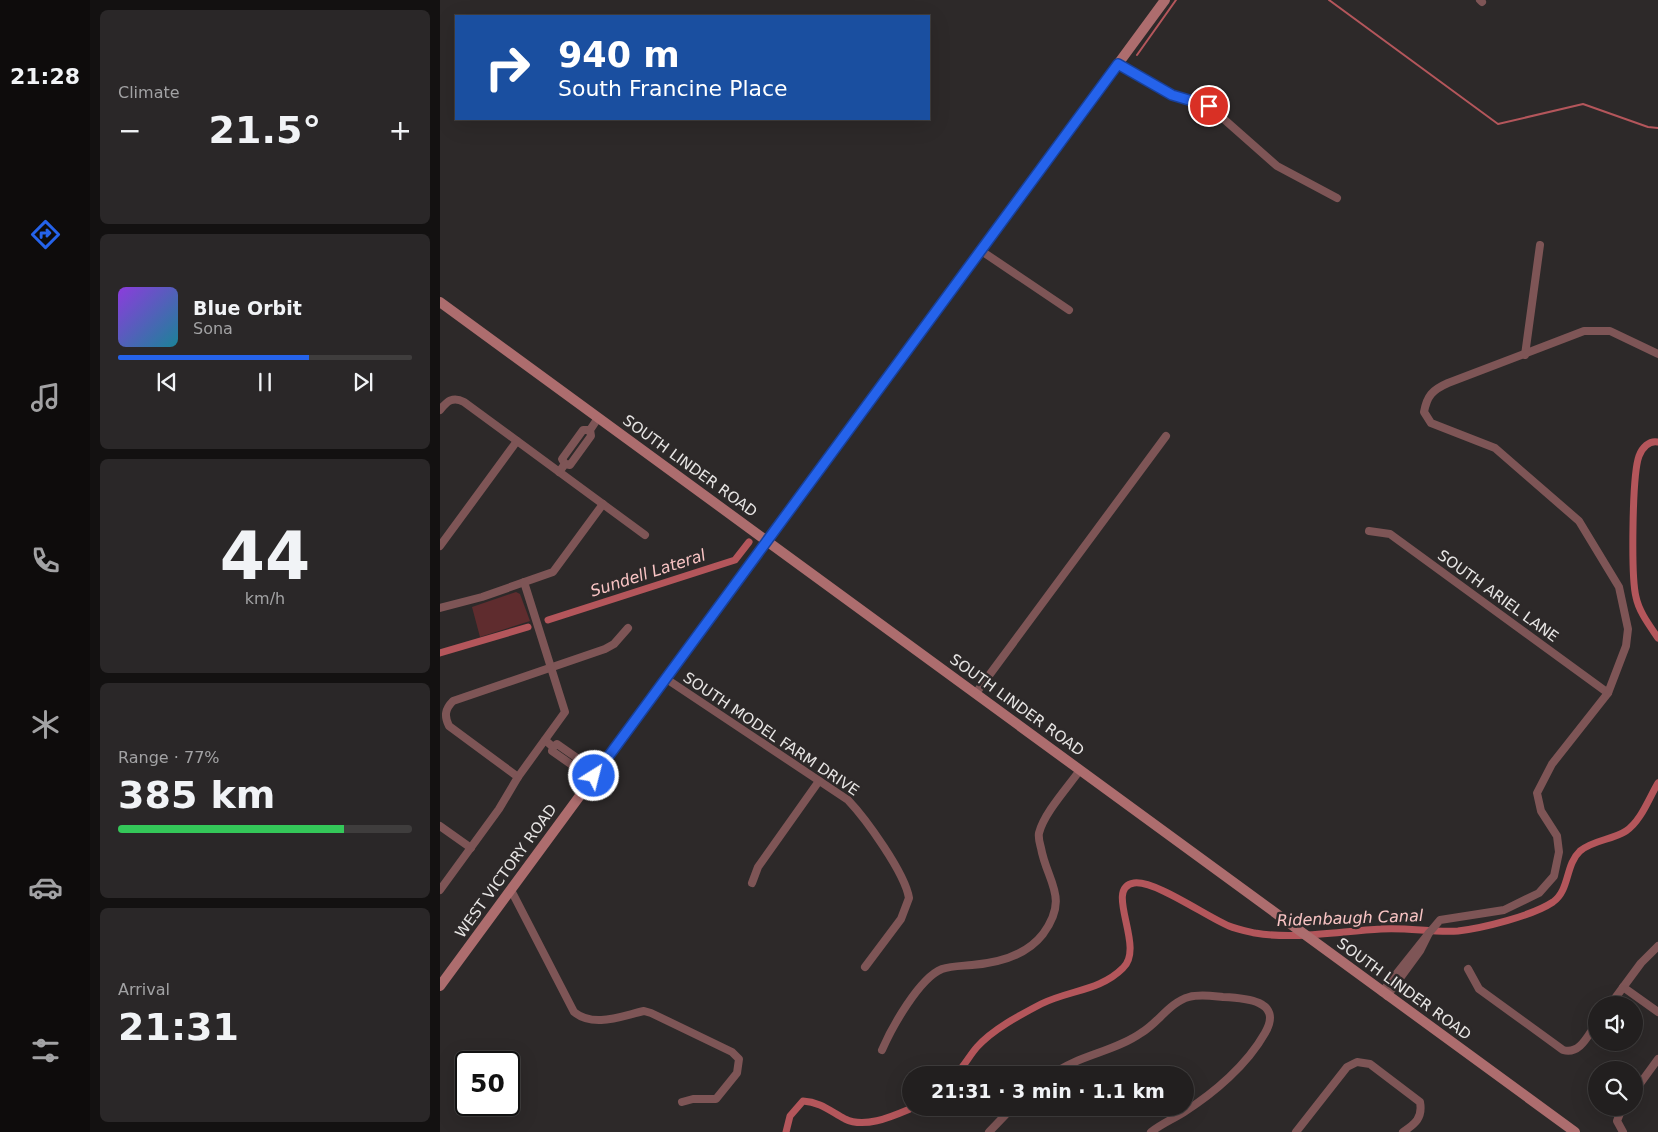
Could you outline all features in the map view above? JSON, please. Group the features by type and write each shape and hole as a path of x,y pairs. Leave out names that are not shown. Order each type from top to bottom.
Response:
{"street":[{"name":"WEST VICTORY ROAD","path":"440,986 511,890 589,773 665,678 1165,0"},
{"path":"1118,64 1172,95 1209,106 1277,166 1337,198"},
{"path":"1525,355 1540,245"},
{"path":"980,250 1068,310"},
{"name":"SOUTH LINDER ROAD","path":"440,302 1575,1132"},
{"path":"1384,994 1434,925 1440,920 1504,910 1526,901 1548,886 1554,876 1559,852 1557,836 1541,811 1537,793 1552,764 1608,693 1626,646 1628,629 1619,588 1579,521 1495,448 1431,424 1424,412 1427,398 1435,389 1584,331 1610,331 1658,354"},
{"path":"440,410 448,401 454,399 464,402 645,535"},
{"path":"559,472 565,464 570,465 592,436 590,430 598,418"},
{"path":"976,693 1166,436"},
{"path":"440,546 517,441"},
{"path":"440,608 482,597 544,576 559,566 604,504"},
{"name":"SOUTH ARIEL LANE","path":"1369,531 1390,534 1608,693"},
{"path":"440,890 499,809 518,777 565,712 524,582"},
{"path":"518,777 449,726 446,711 453,701 605,649 614,644 628,628"},
{"name":"SOUTH MODEL FARM DRIVE","path":"665,678 848,800 858,810 908,888 907,908 865,967"},
{"path":"545,740 553,746 557,744 587,765 589,773"},
{"path":"882,1050 888,1034 924,983 936,972 947,968 992,962 1012,957 1019,954 1042,936 1051,921 1056,894 1042,853 1038,834 1046,818 1080,770"},
{"path":"752,884 758,867 819,781"},
{"path":"440,826 471,848"},
{"path":"511,890 574,1012 581,1017 595,1021 644,1012 652,1013 732,1052 739,1059 737,1073 716,1099 692,1099 682,1102"},
{"path":"1616,996 1658,946"},
{"path":"1468,969 1479,989 1563,1050 1571,1052 1579,1047 1588,1035"},
{"path":"1623,987 1658,1012"},
{"path":"1068,1066 1081,1059 1123,1044 1154,1023 1173,1005 1189,997 1249,998 1262,1003 1268,1015 1269,1025 1265,1033 1235,1071 1194,1105"},
{"path":"1643,1080 1658,1059"},
{"path":"1296,1132 1347,1067 1357,1062 1370,1064 1420,1102 1422,1111 1415,1124 1403,1132"},
{"path":"989,1132 1004,1116"},
{"path":"1151,1132 1177,1116"},
{"path":"1619,1116 1617,1121 1623,1132"}],"shaded area":[{"path":"516,592 520,594 530,621 480,637 472,607"}],"waterway":[{"path":"1137,55 1176,0"},
{"path":"1329,0 1498,124 1583,104 1648,127 1658,128"},
{"name":"Ridenbaugh Canal","path":"1658,442 1646,445 1639,456 1635,483 1633,549 1634,586 1637,603 1658,638"},
{"name":"Sundell Lateral","path":"548,620 735,560 749,542"},
{"name":"Sundell Lateral","path":"440,653 528,627"},
{"name":"Ridenbaugh Canal","path":"963,1066 983,1040 1007,1023 1052,999 1094,986 1114,976 1123,968 1129,959 1130,947 1122,895 1126,887 1134,883 1155,887 1229,926 1270,935 1286,936 1391,929 1458,931 1480,927 1520,917 1553,902 1562,891 1572,863 1580,851 1591,844 1621,834 1631,827 1658,783"},
{"name":"Ridenbaugh Canal","path":"786,1132 790,1116 803,1101 820,1105 845,1119 861,1123 879,1120 902,1112"}],"route":[{"path":"594,776 1118,64 1135,76 1172,95 1209,106"}]}
